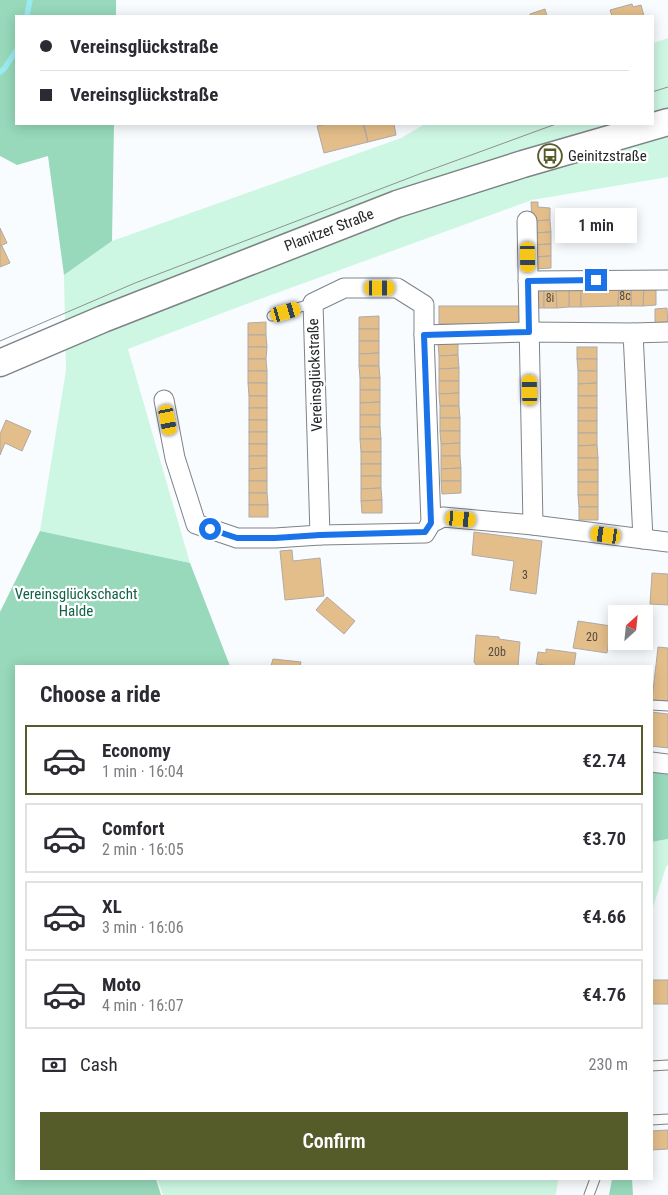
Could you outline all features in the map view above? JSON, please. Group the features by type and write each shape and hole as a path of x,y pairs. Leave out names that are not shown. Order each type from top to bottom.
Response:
{"main road":[{"name":"Planitzer Straße","path":"4,358 397,204 524,164 668,122"}],"street":[{"path":"527,221 533,525"},
{"path":"528,281 668,280"},
{"name":"Vereinsglückstraße","path":"320,535 313,304 344,288 397,288 424,305 431,523"},
{"path":"424,335 529,332 668,332"},
{"path":"633,333 643,540"},
{"path":"164,400 175,458 196,524 237,538 425,532 431,523 443,517 533,525 668,542"},
{"path":"653,762 668,764"}],"lane":[{"path":"272,316 313,304"},
{"path":"653,705 668,706"},
{"path":"653,1066 668,1065"},
{"path":"653,1120 668,1119"},
{"path":"589,1195 595,1180"}],"green space":[{"path":"0,0 116,0 116,15 15,15 15,125 114,125 112,241 64,275 48,156 17,165 0,156"},
{"path":"668,38 668,177 532,200 128,349 190,563 40,531 66,370 64,275 112,241 401,138 423,125 654,125 654,43"},
{"name":"Vereinsglückschacht Halde","path":"40,531 190,563 230,665 15,665 15,1180 156,1180 161,1195 0,1195 0,612"},
{"path":"653,767 668,770 668,839 653,842"},
{"path":"668,839 668,865 653,907 653,842"},
{"path":"157,1180 558,1180 556,1195 163,1195"},
{"path":"612,1180 632,1180 633,1195 609,1195"}],"building":[{"path":"632,4 633,7 641,5 644,15 612,15 610,10"},
{"path":"545,9 547,15 530,15"},
{"path":"363,125 368,142 324,153 317,126"},
{"path":"364,125 394,125 396,135 368,142"},
{"path":"531,202 538,202 538,207 550,208 550,220 532,221"},
{"path":"550,220 551,232 532,233 532,221"},
{"path":"0,228 7,243 0,246"},
{"path":"551,232 551,244 532,245 532,233"},
{"path":"551,244 551,256 532,257 532,245"},
{"path":"2,246 10,263 0,267 0,247"},
{"path":"551,256 551,268 533,269 532,257"},
{"path":"644,286 656,286 656,305 643,306"},
{"path":"644,286 643,306 631,306 631,287"},
{"path":"581,287 581,307 569,307 569,288"},
{"path":"581,287 619,287 618,306 581,307"},
{"path":"619,287 631,287 631,306 618,306"},
{"path":"532,288 544,288 544,308 532,308"},
{"path":"544,288 556,288 557,308 544,308"},
{"path":"556,288 569,288 569,307 557,308"},
{"path":"439,306 522,306 522,324 439,324"},
{"path":"667,308 668,326 655,326 655,309"},
{"path":"379,316 379,329 359,329 359,317"},
{"path":"266,322 266,335 248,335 248,323"},
{"path":"359,329 379,329 379,341 359,341"},
{"path":"248,335 266,335 267,347 248,347"},
{"path":"359,341 379,341 379,353 359,354"},
{"path":"438,343 458,343 458,355 439,356"},
{"path":"248,347 267,347 266,359 248,359"},
{"path":"577,347 597,347 597,359 577,359"},
{"path":"379,353 379,366 359,366 359,354"},
{"path":"458,355 459,368 439,369 439,356"},
{"path":"248,359 266,359 267,371 248,371"},
{"path":"577,359 597,359 597,371 578,371"},
{"path":"359,366 379,366 380,378 360,378"},
{"path":"459,368 459,381 439,381 439,369"},
{"path":"248,371 267,371 267,383 248,383"},
{"path":"578,371 597,371 597,383 578,384"},
{"path":"360,378 380,378 380,390 360,390"},
{"path":"439,381 459,381 459,393 439,394"},
{"path":"248,383 267,383 267,396 249,396"},
{"path":"597,383 597,396 578,396 578,384"},
{"path":"360,390 380,390 380,402 360,403"},
{"path":"459,393 459,406 440,406 439,394"},
{"path":"249,396 267,396 267,408 249,408"},
{"path":"578,396 597,396 597,408 578,408"},
{"path":"380,402 380,415 360,415 360,403"},
{"path":"440,406 459,406 460,418 440,418"},
{"path":"249,408 267,408 267,420 249,420"},
{"path":"578,408 597,408 597,421 578,421"},
{"path":"360,415 380,415 380,427 360,427"},
{"path":"440,418 460,418 460,431 440,431"},
{"path":"6,420 31,431 22,451 5,443 0,455 0,434"},
{"path":"249,420 267,420 267,432 249,432"},
{"path":"578,421 597,421 597,433 578,433"},
{"path":"360,427 380,427 381,439 360,439"},
{"path":"440,431 460,431 460,443 441,444"},
{"path":"249,432 267,432 267,444 249,444"},
{"path":"578,433 597,433 597,445 578,446"},
{"path":"360,439 381,439 381,452 361,452"},
{"path":"460,443 460,456 441,456 441,444"},
{"path":"249,444 267,444 267,456 249,456"},
{"path":"597,445 598,458 578,458 578,446"},
{"path":"361,452 381,452 381,464 361,464"},
{"path":"249,456 267,456 267,468 249,469"},
{"path":"441,456 460,456 461,468 441,469"},
{"path":"578,458 598,458 598,470 578,470"},
{"path":"361,464 381,464 381,476 361,476"},
{"path":"267,468 267,481 249,481 249,469"},
{"path":"461,468 461,481 441,481 441,469"},
{"path":"578,470 598,470 598,482 578,482"},
{"path":"361,476 381,476 381,488 361,489"},
{"path":"249,481 267,481 267,493 249,493"},
{"path":"441,481 461,481 461,493 442,494"},
{"path":"578,482 598,482 598,495 578,495"},
{"path":"381,488 382,500 361,501 361,489"},
{"path":"249,493 267,493 268,505 249,505"},
{"path":"578,495 598,495 598,507 579,507"},
{"path":"382,500 382,513 362,513 361,501"},
{"path":"249,505 268,505 268,517 249,517"},
{"path":"579,507 598,507 598,520 579,520"},
{"path":"474,532 542,541 536,594 510,590 514,561 472,555"},
{"path":"292,550 293,561 320,558 324,596 285,600 280,551"},
{"path":"652,573 668,574 668,605 650,604"},
{"path":"327,597 355,621 344,634 316,610"},
{"path":"578,621 608,626 607,653 573,648"},
{"path":"476,635 499,637 499,639 520,642 518,665 476,665 474,662"},
{"path":"658,647 668,648 668,701 653,700"},
{"path":"546,649 576,653 574,665 536,664 538,652 546,653"},
{"path":"273,659 301,662 300,665 271,665"},
{"path":"653,712 668,714 668,748 653,746"},
{"path":"653,980 668,980 668,1004 653,1004"},
{"path":"668,1130 668,1149 653,1150 653,1131"}],"waterway":[{"path":"27,15 30,0"},
{"path":"0,72 15,52"}],"tram line":[{"path":"654,91 668,87"},
{"path":"0,341 135,283 553,125"}],"place":[{"name":"Geinitzstraße","path":"550,156"}],"route":[{"path":"210,529 237,538 425,532 431,523 424,335 529,332 528,281 596,280"}]}
